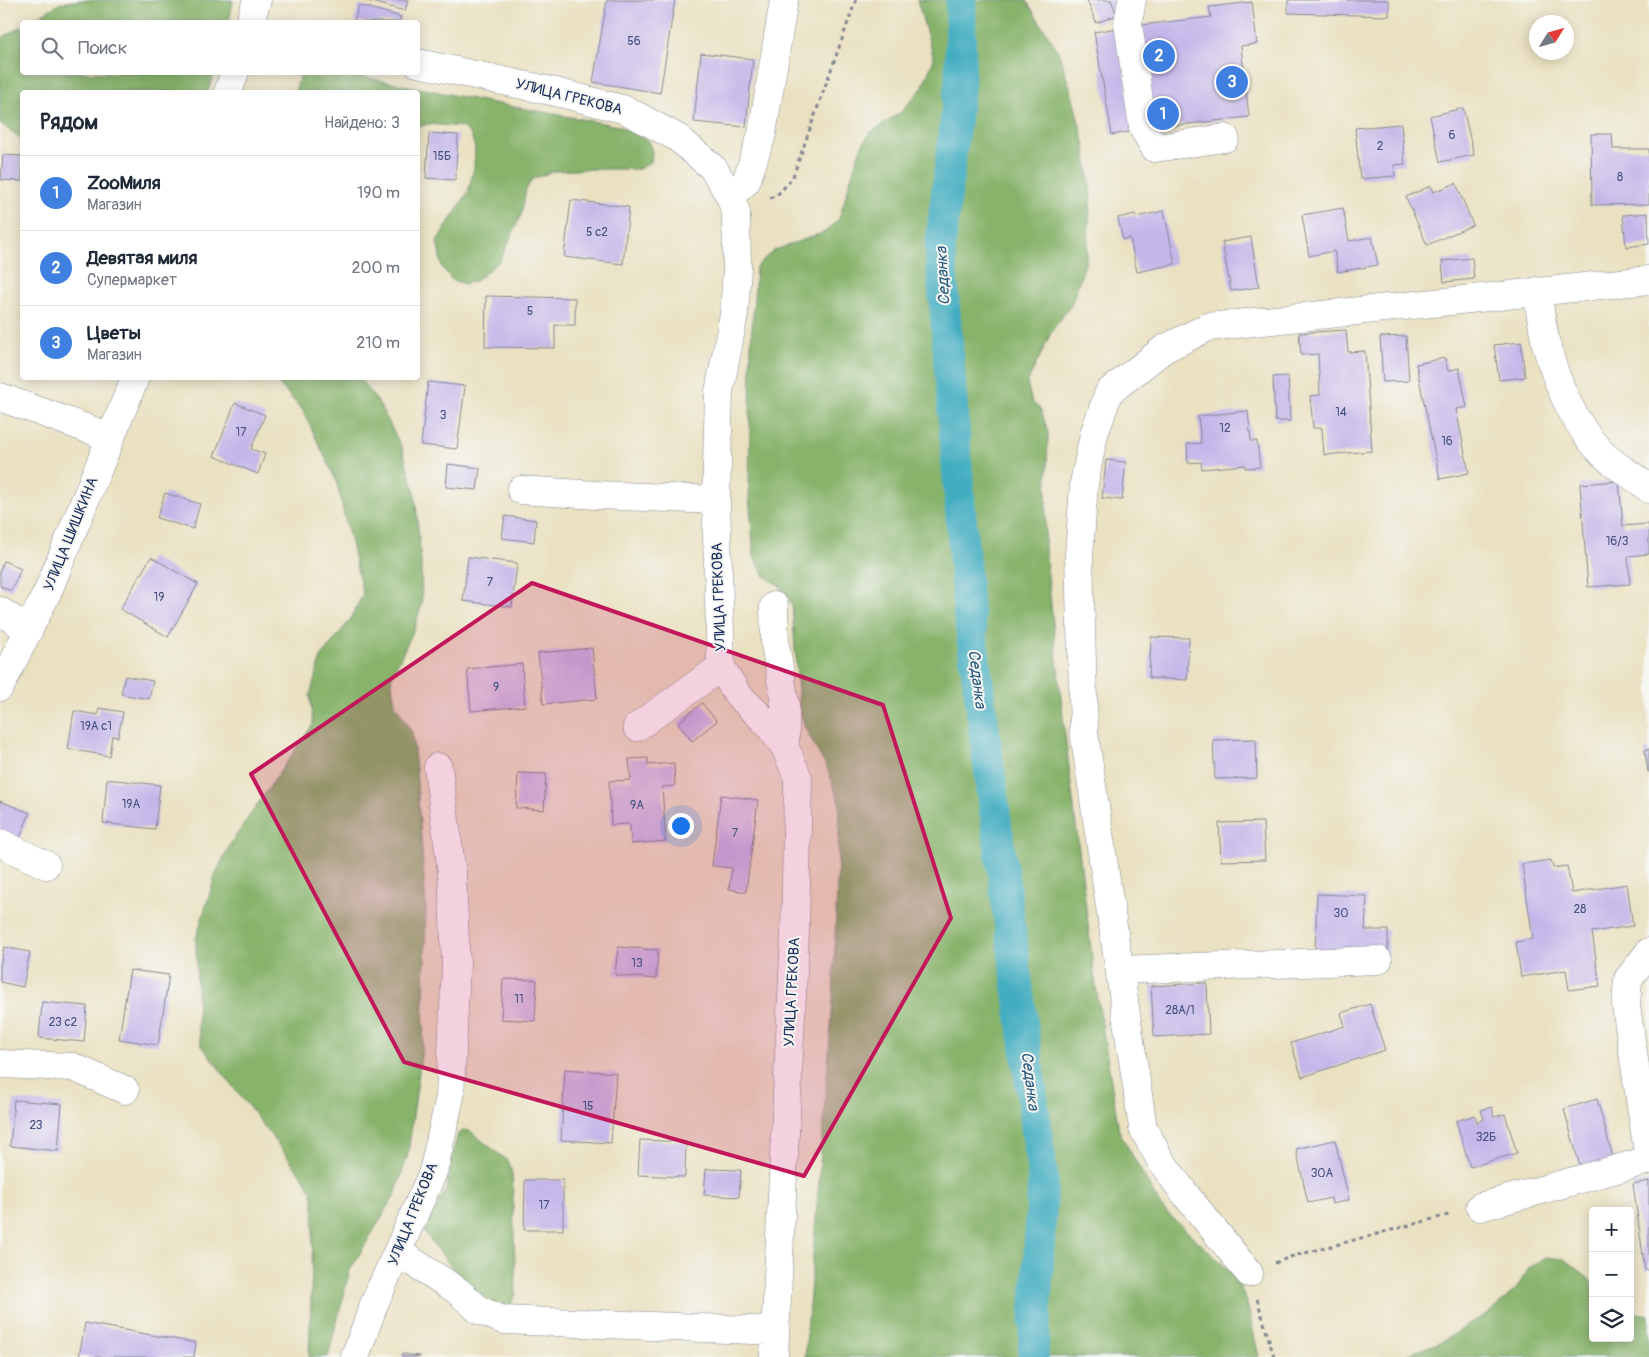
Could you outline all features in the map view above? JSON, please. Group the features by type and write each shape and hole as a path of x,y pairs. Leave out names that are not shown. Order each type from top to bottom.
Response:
{"street":[{"path":"251,20 257,0"},
{"path":"733,204 746,182 762,134 784,0"},
{"path":"1132,0 1128,23 1143,128 1155,148 1225,138"},
{"name":"УЛИЦА ГРЕКОВА","path":"420,63 556,92 626,110 678,138 714,169 733,204 736,268 734,304 719,392 716,500 721,666 738,695 768,724 785,747 798,778 795,934 774,1344"},
{"path":"229,90 233,75"},
{"path":"1249,1273 1161,1161 1142,1128 1084,732 1079,556 1084,484 1094,434 1109,392 1164,349 1208,327 1649,280"},
{"path":"1537,291 1546,343 1557,378 1572,411 1587,435 1602,453 1649,489"},
{"name":"УЛИЦА ШИШКИНА","path":"0,687 48,591 133,380"},
{"path":"0,397 110,437"},
{"path":"521,490 716,500"},
{"path":"774,606 775,644 785,704 785,747"},
{"path":"0,611 29,630"},
{"path":"637,727 721,666"},
{"name":"УЛИЦА ГРЕКОВА","path":"354,1357 374,1304 433,1172 450,1097 456,965 452,873 438,767"},
{"path":"0,843 46,864"},
{"path":"1480,1207 1649,1160 1626,1006 1628,979 1649,952"},
{"path":"1120,970 1378,960"},
{"path":"0,1064 73,1067 124,1090"},
{"path":"398,1252 458,1291 479,1310 503,1320 774,1344"}],"path":[{"path":"733,204 777,195 792,179 856,0"},
{"path":"1274,1357 1249,1273 1290,1257 1480,1207"}],"highlighted area":[{"path":"532,583 883,705 951,918 804,1176 404,1062 251,774"}],"green space":[{"path":"80,0 233,1 229,20 32,20 61,3"},
{"path":"917,0 1026,0 1058,51 1071,91 1085,146 1091,198 1086,261 1071,305 1052,331 1027,383 1032,402 1041,410 1048,432 1045,548 1094,974 1119,1131 1161,1207 1234,1275 1246,1299 1259,1357 805,1357 833,1001 840,805 828,770 805,728 799,707 792,605 781,587 766,577 754,558 749,494 751,343 756,268 775,250 825,232 839,219 858,155 864,142 870,133 901,112 922,88 934,59"},
{"path":"20,27 20,75 213,75 209,90 20,90 20,138 0,123 0,39"},
{"path":"301,75 354,75 619,126 648,141 652,152 651,162 639,169 555,171 532,179 526,190 521,215 500,261 475,281 465,284 452,280 442,267 437,241 468,192 474,168 475,148 471,135 463,127 428,124 420,126 420,90 296,90"},
{"path":"276,380 361,380 378,402 402,448 415,493 421,561 422,602 415,627 391,678 395,704 412,733 416,770 426,908 423,1041 408,1154 395,1195 350,1270 328,1357 309,1357 314,1202 311,1190 201,1045 198,1027 196,939 216,873 231,843 313,724 310,695 321,657 350,620 363,594 336,480 303,411"},
{"path":"465,1130 471,1132 509,1162 512,1173 516,1294 510,1306 498,1308 465,1284 425,1233 424,1226 446,1190 458,1134"},
{"path":"1545,1257 1564,1259 1589,1279 1589,1342 1634,1342 1634,1314 1649,1316 1649,1357 1400,1357 1441,1342 1493,1310 1517,1288 1529,1268"}],"building":[{"path":"364,0 408,0 405,11"},
{"path":"607,0 675,0 660,93 593,82"},
{"path":"1087,0 1111,0 1117,15 1096,23"},
{"path":"1288,0 1389,0 1389,16 1288,13"},
{"path":"1252,2 1257,44 1241,46 1249,117 1153,128 1141,25 1211,17 1209,7"},
{"path":"359,5 401,17 400,20 355,20"},
{"path":"1117,28 1134,131 1112,135 1094,32"},
{"path":"701,53 753,59 746,127 694,122"},
{"path":"1463,108 1474,155 1440,162 1430,116"},
{"path":"1401,124 1405,164 1394,165 1395,176 1360,179 1355,128"},
{"path":"429,133 458,135 455,180 426,178"},
{"path":"1591,134 1612,134 1613,149 1649,149 1649,204 1592,205"},
{"path":"3,155 20,156 20,181 1,180"},
{"path":"1456,183 1473,225 1427,245 1406,197 1431,186 1434,192"},
{"path":"571,200 629,207 623,264 564,257"},
{"path":"1343,208 1349,241 1372,237 1378,265 1338,272 1334,251 1309,256 1302,215"},
{"path":"1164,211 1175,264 1137,272 1130,238 1123,240 1118,218 1135,214 1136,217"},
{"path":"1648,213 1649,244 1626,247 1623,215"},
{"path":"1251,237 1259,287 1231,291 1222,242"},
{"path":"1472,258 1474,279 1444,282 1442,261"},
{"path":"486,296 575,298 575,325 555,325 555,348 485,347"},
{"path":"1346,330 1348,352 1365,351 1372,451 1324,455 1322,428 1313,428 1310,396 1320,395 1318,354 1301,355 1299,333"},
{"path":"1406,336 1409,381 1383,382 1380,337"},
{"path":"1521,342 1525,377 1499,380 1494,345"},
{"path":"1445,358 1448,371 1459,368 1467,407 1456,409 1469,473 1440,479 1416,364"},
{"path":"1288,376 1290,421 1275,421 1273,377"},
{"path":"428,382 465,386 457,449 421,445"},
{"path":"235,403 265,415 251,449 265,454 258,474 214,456"},
{"path":"1248,411 1251,441 1257,441 1260,467 1245,468 1245,465 1202,469 1201,462 1188,463 1187,444 1201,443 1198,416"},
{"path":"1106,460 1126,462 1122,500 1102,498"},
{"path":"448,464 480,468 477,490 446,487"},
{"path":"1619,481 1623,526 1649,524 1649,554 1628,556 1630,584 1588,587 1580,484"},
{"path":"165,493 200,504 193,529 157,518"},
{"path":"505,516 536,520 534,542 502,538"},
{"path":"151,557 198,584 168,637 120,609"},
{"path":"468,557 517,563 512,607 463,601"},
{"path":"4,561 21,569 11,591 0,586 0,570"},
{"path":"1151,637 1189,638 1187,680 1149,678"},
{"path":"592,648 597,699 543,704 538,653"},
{"path":"522,664 525,706 471,711 467,669"},
{"path":"125,676 153,681 149,699 121,694"},
{"path":"702,703 717,721 692,741 678,723"},
{"path":"99,708 123,712 118,737 112,736 109,756 68,749 74,711 98,715"},
{"path":"1256,739 1257,778 1215,779 1213,740"},
{"path":"1649,749 1649,772 1648,772 1645,750"},
{"path":"648,758 648,765 674,763 675,786 662,787 666,841 631,844 630,824 611,825 609,781 631,780 629,759"},
{"path":"518,773 546,774 544,810 516,808"},
{"path":"107,779 160,785 155,829 103,823"},
{"path":"721,795 758,800 746,892 729,889 732,868 712,866"},
{"path":"0,801 30,813 19,840 0,833"},
{"path":"1263,822 1265,860 1221,861 1219,823"},
{"path":"1551,860 1553,868 1567,866 1572,893 1627,884 1633,926 1592,932 1600,986 1569,990 1566,970 1521,977 1516,942 1533,939 1522,864"},
{"path":"1317,894 1367,896 1365,930 1388,930 1388,957 1315,954"},
{"path":"4,947 30,952 23,987 0,982 0,966"},
{"path":"618,947 658,950 656,979 615,975"},
{"path":"130,970 169,975 158,1045 119,1039"},
{"path":"503,979 537,980 535,1021 501,1019"},
{"path":"1207,983 1209,1034 1154,1037 1151,986"},
{"path":"42,1002 87,1006 84,1042 39,1038"},
{"path":"1370,1004 1385,1050 1302,1077 1291,1043 1345,1026 1341,1013"},
{"path":"565,1069 616,1073 611,1143 561,1140"},
{"path":"1597,1099 1614,1161 1581,1170 1564,1109"},
{"path":"14,1100 62,1104 58,1151 10,1146"},
{"path":"1492,1107 1494,1117 1505,1114 1517,1153 1470,1167 1456,1121 1475,1115 1477,1122 1484,1119 1481,1110"},
{"path":"640,1140 686,1142 685,1177 638,1175"},
{"path":"1335,1140 1349,1200 1332,1204 1331,1198 1308,1203 1296,1149"},
{"path":"706,1169 741,1170 739,1197 704,1195"},
{"path":"525,1180 563,1180 563,1230 524,1230"},
{"path":"1649,1181 1649,1270 1645,1270 1633,1184"},
{"path":"85,1323 196,1343 194,1357 79,1357"},
{"path":"402,1354 420,1356 420,1357 402,1357"}],"waterway":[{"name":"Седанка","path":"961,0 960,81 940,248 968,607 1043,1179 1033,1357"}],"place":[{"name":"Девятая миля","path":"1159,56"},
{"name":"Цветы","path":"1232,82"},
{"name":"ZooМиля","path":"1163,114"}]}
